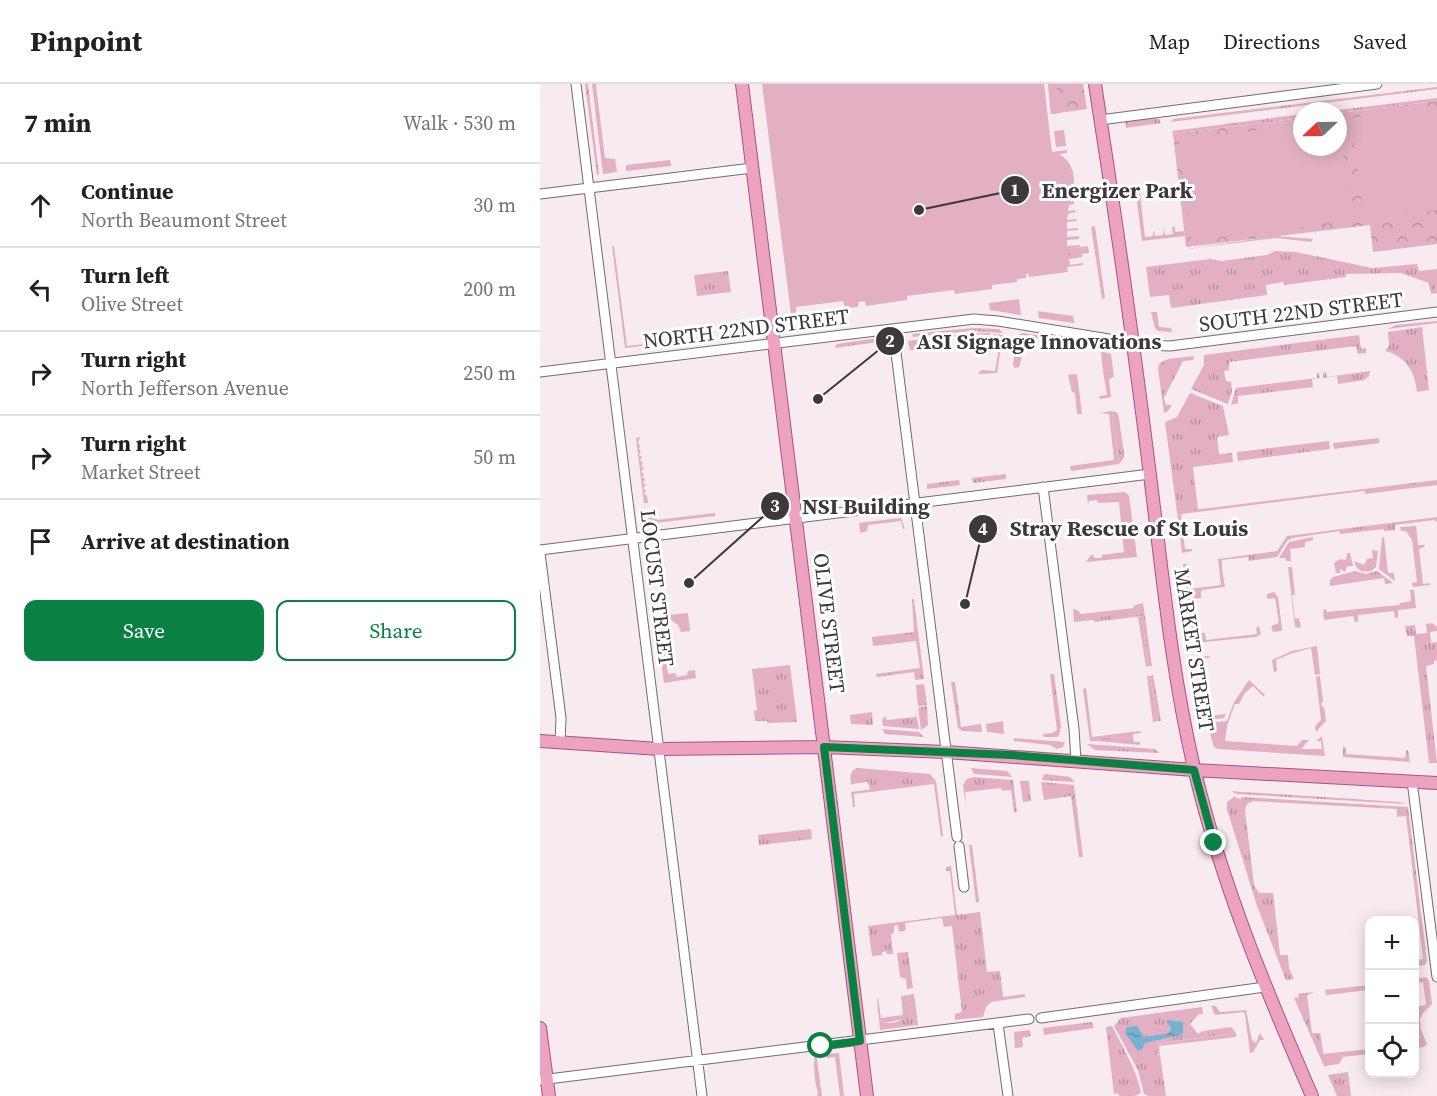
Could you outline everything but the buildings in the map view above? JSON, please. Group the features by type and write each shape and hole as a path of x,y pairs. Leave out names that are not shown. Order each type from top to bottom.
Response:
{"main road":[{"name":"OLIVE STREET","path":"742,84 867,1096"},
{"name":"MARKET STREET","path":"1095,84 1134,343 1176,677 1194,770 1230,894 1265,987 1312,1096"},
{"path":"540,741 659,749 824,747 946,752 1194,770 1437,783"},
{"path":"540,1028 544,1080 549,1096"}],"street":[{"name":"LOCUST STREET","path":"576,84 702,1096"},
{"path":"1100,120 1377,84"},
{"path":"540,194 752,168"},
{"name":"SOUTH 22ND STREET","path":"1134,343 1158,346 1185,345 1437,312"},
{"name":"NORTH 22ND STREET","path":"540,372 958,321 987,320 1134,343"},
{"path":"893,329 964,887"},
{"path":"560,743 561,718 540,551 1150,474"},
{"path":"1043,487 1074,729 1076,761"},
{"path":"1412,781 1437,977"},
{"path":"1041,1018 1265,987"},
{"path":"544,1080 1029,1020"},
{"path":"998,1024 1008,1096"}],"green space":[{"path":"585,84 588,84 599,174 597,175"},
{"path":"592,84 598,84 596,85 605,158 615,159 617,172 603,174"},
{"path":"762,84 1044,84 1052,152 1067,150 1067,153 1059,154 1069,163 1074,175 1070,202 1074,201 1074,204 1069,205 1068,211 1075,210 1076,212 1068,214 1067,220 1076,219 1077,221 1067,222 1067,229 1078,228 1078,230 1067,231 1067,237 1079,236 1079,239 1067,240 1067,246 1080,245 1080,247 1068,249 1068,256 1082,254 1082,257 1069,259 1070,265 1083,263 1083,265 1067,267 1068,272 1029,277 1028,273 1026,278 1017,279 1017,282 992,285 992,289 955,294 954,290 907,296 907,300 866,306 865,301 858,302 858,307 845,308 843,301 796,307 796,313 791,314"},
{"path":"1048,84 1083,84 1087,109 1051,114"},
{"path":"1048,84 1058,84 1056,94 1058,96 1055,97 1055,103 1060,105 1055,106 1055,111 1060,110 1061,113 1051,114"},
{"path":"1437,87 1437,89 1332,102 1313,102"},
{"path":"1437,98 1437,101 1347,112 1347,109"},
{"path":"1437,101 1437,244 1373,252 1370,225 1186,247 1173,134 1293,119 1293,156 1347,156 1347,112"},
{"path":"1293,104 1293,107 1171,122 1173,119"},
{"path":"1437,107 1437,210 1364,219 1351,118"},
{"path":"1293,115 1293,119 1173,134 1172,131"},
{"path":"1159,119 1161,123 1126,128 1125,122"},
{"path":"1293,126 1293,156 1343,156 1352,220 1192,241 1179,140"},
{"path":"1064,130 1066,146 1056,147 1054,131"},
{"path":"670,160 671,166 626,171 626,165"},
{"path":"1139,185 1145,237 1153,236 1154,229 1155,236 1163,235 1164,228 1165,235 1173,234 1172,227 1175,227 1175,232 1184,231 1185,236 1142,241 1135,186"},
{"path":"1095,226 1105,298 1102,299 1091,227"},
{"path":"1276,236 1313,239 1311,242 1277,238 1186,249"},
{"path":"612,246 614,246 627,346 686,339 686,341 625,348"},
{"path":"1088,246 1089,253 1068,256 1068,249"},
{"path":"1275,251 1296,252 1372,268 1417,264 1419,271 1437,269 1437,293 1431,294 1429,283 1401,273 1346,274 1346,277 1284,285 1283,282 1266,285 1267,295 1171,308 1169,295 1150,297 1146,267 1210,259 1221,261 1267,255"},
{"path":"728,271 731,292 697,296 694,275"},
{"path":"1019,299 1021,315 990,310 989,303"},
{"path":"1038,311 1073,316 1074,323 1039,318"},
{"path":"1151,312 1157,312 1159,327 1171,328 1172,332 1158,331"},
{"path":"1437,321 1437,323 1388,329 1396,325"},
{"path":"1422,327 1429,390 1417,392 1412,372 1408,366 1399,357 1385,351 1389,346 1388,332"},
{"path":"974,328 999,329 1003,333 971,331 913,337 912,334"},
{"path":"971,333 990,333 990,335 975,334 917,342 918,350 910,350 908,341"},
{"path":"1022,333 1110,346 1111,350 1019,335"},
{"path":"993,334 1003,335 997,373 978,374 981,370 995,371 999,348 992,347"},
{"path":"1359,335 1361,349 1366,348 1366,353 1358,354 1356,346 1229,362 1229,370 1224,371 1226,381 1231,382 1232,391 1228,404 1191,389 1204,365 1204,355"},
{"path":"878,338 879,342 834,348 837,344"},
{"path":"1017,338 1029,340 1028,349 1017,349 1016,356 1022,357 1019,367 1015,368 1013,365"},
{"path":"1101,351 1111,354 1113,370 1103,371"},
{"path":"1194,356 1193,360 1183,361 1164,398 1166,405 1172,405 1164,413 1158,368 1160,363 1168,359"},
{"path":"1113,370 1114,377 1109,379 1111,397 1100,399 1099,396 1107,395 1103,371"},
{"path":"1370,371 1369,376 1364,380 1338,384 1337,376 1323,378 1323,373 1326,372 1327,377"},
{"path":"1317,373 1320,378 1312,379 1313,387 1238,396 1238,403 1231,405 1236,388 1317,378"},
{"path":"1077,374 1082,414 1077,414 1075,393 1072,392 1068,375"},
{"path":"1190,393 1223,406 1229,435 1217,437 1219,454 1232,453 1233,462 1193,467 1198,510 1177,512 1165,422 1177,417"},
{"path":"1112,411 1118,413 1124,453 1124,458 1119,464"},
{"path":"1112,411 1119,464 1071,471 1070,466 1114,460 1109,414 1100,413"},
{"path":"640,437 639,455 642,457 641,466 644,468 641,472 644,474 643,483 646,485 643,488 646,491 644,494 647,496 648,503 644,503 636,438"},
{"path":"1379,438 1379,443 1334,449 1333,443"},
{"path":"1329,441 1330,449 1238,461 1237,452"},
{"path":"1006,474 1006,479 973,483 972,478"},
{"path":"959,480 960,485 927,489 927,484"},
{"path":"1437,480 1437,485 1365,494 1364,489"},
{"path":"1364,489 1364,491 1181,514 1185,549 1192,549 1192,551 1182,553 1177,512"},
{"path":"1125,492 1129,496 1137,557 1086,562 1091,555 1094,558 1102,558 1102,555 1124,552 1119,502 1098,503 1097,500 1089,501 1088,505 1087,495"},
{"path":"655,512 657,520 715,513 715,516 646,524 645,514"},
{"path":"1437,517 1437,522 1434,520 1395,525 1395,530 1340,534 1339,531 1292,538 1287,541 1277,557 1249,561 1248,555 1277,551 1287,536"},
{"path":"901,518 905,529 901,521 868,525 867,531 860,533 859,523"},
{"path":"1416,526 1418,545 1425,545 1419,549 1423,584 1430,583 1430,585 1413,587 1412,583 1417,582 1412,540 1406,531 1401,531 1400,527"},
{"path":"1313,537 1313,540 1305,542 1305,547 1290,549 1291,561 1279,558 1289,542"},
{"path":"1384,537 1388,573 1394,573 1395,581 1379,569 1382,538"},
{"path":"1372,550 1378,551 1376,567 1365,572 1356,567 1354,561 1364,565 1367,559 1373,558"},
{"path":"1347,553 1350,553 1353,566 1347,566 1345,572 1340,569 1340,573 1336,573 1334,563 1340,559 1346,560"},
{"path":"1248,555 1248,557 1222,560 1225,587 1201,590 1201,598 1192,599 1196,633 1205,633 1206,640 1257,634 1256,628 1259,626 1261,634 1256,637 1194,643 1183,564 1187,564 1190,589 1221,585 1218,559"},
{"path":"1288,567 1292,567 1295,619 1299,618 1301,628 1295,627"},
{"path":"1355,571 1366,574 1377,571 1393,583 1385,584 1384,578 1330,586 1333,577"},
{"path":"1410,590 1414,590 1416,608 1398,610 1398,617 1395,618 1394,611 1358,615 1358,622 1355,622 1353,616 1324,620 1323,610 1326,609 1327,612 1399,605 1411,601"},
{"path":"1274,592 1278,597 1282,628 1281,631 1273,632 1271,626 1279,623 1275,598 1268,599 1267,594"},
{"path":"912,599 914,599 924,679 915,680 914,672 877,677 876,674 920,668 916,641 873,646 872,637 914,632"},
{"path":"1143,603 1152,666 1148,666 1142,616 1095,622 1094,620 1083,621 1134,609 1133,606"},
{"path":"1134,608 1132,613 1074,622 1073,609 1081,614"},
{"path":"688,613 690,631 681,632 678,625 670,619 659,620 658,616"},
{"path":"1142,616 1148,666 1146,667 1138,617"},
{"path":"1432,623 1437,627 1437,631 1430,632 1431,643 1437,642 1437,660 1434,664 1426,666 1437,763 1429,763 1414,636 1407,636 1405,626 1415,625 1416,634 1427,633 1426,624"},
{"path":"667,626 671,630 662,632 668,674 675,673 677,677 695,670 696,678 664,683 657,627"},
{"path":"1317,646 1320,674 1315,675 1311,648 1276,660 1277,671 1274,672 1272,660 1292,651"},
{"path":"1210,656 1202,659 1210,716 1226,714 1224,718 1207,720 1196,657"},
{"path":"790,665 797,722 755,721 754,711 757,710 752,669"},
{"path":"1050,674 1054,674 1061,727 1057,737 1044,737 1043,734 1057,730"},
{"path":"1153,675 1161,721 1158,721 1150,676"},
{"path":"1147,676 1150,676 1158,721 1153,722"},
{"path":"1320,676 1323,702 1321,703 1324,707 1326,721 1316,732 1315,726 1321,720 1316,677"},
{"path":"1249,680 1265,695 1264,697 1253,686 1245,693 1239,704 1235,704 1227,726 1225,741 1297,746 1302,740 1309,740 1301,749 1322,749 1321,741 1316,741 1322,736 1325,756 1214,747 1207,723 1227,721 1234,702"},
{"path":"951,682 955,682 961,727 981,724 982,732 962,731 958,728"},
{"path":"924,684 927,705 918,706 916,685"},
{"path":"1086,688 1092,737 1139,731 1142,733 1133,734 1133,737 1100,738 1097,741 1090,741 1083,689"},
{"path":"927,706 928,725 921,730 918,708"},
{"path":"915,708 919,729 883,726 882,720 885,716 887,720 916,717"},
{"path":"872,712 873,725 851,724 850,715"},
{"path":"1003,721 1004,734 987,732 986,724"},
{"path":"882,729 919,732 924,737 885,734"},
{"path":"1133,737 1134,742 1140,742 1140,745 1097,741 1100,738"},
{"path":"1014,738 1065,742 1063,747 1057,749 1050,745 1014,741"},
{"path":"1087,744 1155,749 1159,753 1095,750"},
{"path":"1343,746 1346,748 1346,754 1405,758 1408,750 1410,762 1343,757"},
{"path":"858,768 930,774 936,781 870,790 868,782 851,786 850,777 852,772"},
{"path":"971,768 1007,771 1012,777 974,774"},
{"path":"1043,775 1070,777 1075,782 1042,780"},
{"path":"974,777 1013,780 1017,812 1014,812 1011,790 1002,791 1001,788 965,792 966,807 963,785 967,779"},
{"path":"936,781 943,836 941,837 934,784 854,794 855,807 853,807 851,792"},
{"path":"1020,781 1029,781 1031,801 1023,802"},
{"path":"1041,782 1074,785 1083,857 1079,857 1071,796 1044,800"},
{"path":"1231,791 1399,802 1405,804 1237,794"},
{"path":"1235,796 1241,799 1241,797 1408,807 1427,961 1425,965 1419,966 1419,960 1423,959 1406,816 1397,817 1397,809 1253,801 1247,804 1245,811 1254,885 1259,893 1273,893 1280,955 1288,955 1289,968 1294,979 1286,980 1257,906 1227,809 1227,802"},
{"path":"811,829 812,839 759,845 758,835"},
{"path":"969,845 972,845 979,902 976,902"},
{"path":"951,866 957,915 980,912 987,972 1000,971 1003,997 1025,994 1025,997 991,1002 986,1007 983,1017 955,1020 955,1014 962,1012 952,926 944,927 942,918 905,923 906,930 899,932 898,925 894,926 894,933 891,934 893,954 887,954 886,951 882,952 882,955 872,956 868,926 955,915 950,871 946,871 946,867"},
{"path":"908,952 913,988 907,989 906,979 900,977 897,953"},
{"path":"1426,977 1429,981 1432,1004 1420,1019 1421,1030 1427,1044 1419,1048 1419,1006 1426,1005 1423,982 1419,982 1419,978"},
{"path":"1365,985 1365,990 1326,995 1325,990"},
{"path":"1315,992 1307,995 1312,1033 1320,1033 1324,1057 1342,1055 1339,1064 1324,1066 1294,998 1299,997 1298,994"},
{"path":"914,994 918,1025 880,1030 879,1020 887,1023 895,1022 911,1014 908,995"},
{"path":"908,995 911,1014 909,1018 884,1023 879,1020 878,998 881,1018 903,1015 901,996"},
{"path":"1211,1006 1216,1006 1220,1012 1246,1010 1252,1040 1256,1043 1260,1033 1264,1040 1260,1040 1250,1053 1245,1014 1243,1012 1215,1015"},
{"path":"1202,1007 1203,1014 1199,1014 1190,1024 1198,1034 1203,1031 1231,1027 1236,1033 1155,1044 1158,1055 1160,1055 1166,1096 1144,1094 1138,1070 1114,1026 1121,1018"},
{"path":"1092,1022 1094,1028 1044,1035 1043,1028"},
{"path":"1112,1026 1136,1075 1141,1093 1135,1096 1114,1094 1106,1027"},
{"path":"1030,1030 1031,1036 1022,1038 1023,1047 1015,1048 1014,1032"},
{"path":"1236,1033 1236,1037 1159,1046 1160,1055 1156,1053 1155,1044"},
{"path":"1365,1049 1365,1054 1343,1057 1342,1055 1324,1058 1323,1054"},
{"path":"839,1053 844,1096 840,1096 835,1057 827,1058 826,1054"},
{"path":"816,1055 822,1096 817,1096 814,1069"},
{"path":"1348,1072 1351,1096 1337,1096 1328,1075"}],"water":[{"path":"1167,1020 1183,1022 1183,1034 1145,1043 1138,1051 1125,1033 1127,1027 1137,1026 1144,1037 1165,1034 1170,1032 1171,1028"}],"place":[{"name":"Energizer Park","path":"919,210"},
{"name":"ASI Signage Innovations","path":"818,399"},
{"name":"NSI Building","path":"689,583"},
{"name":"Stray Rescue of St Louis","path":"965,604"}],"route":[{"path":"821,1046 860,1041 824,747 1011,755 1194,770 1214,843"}]}
